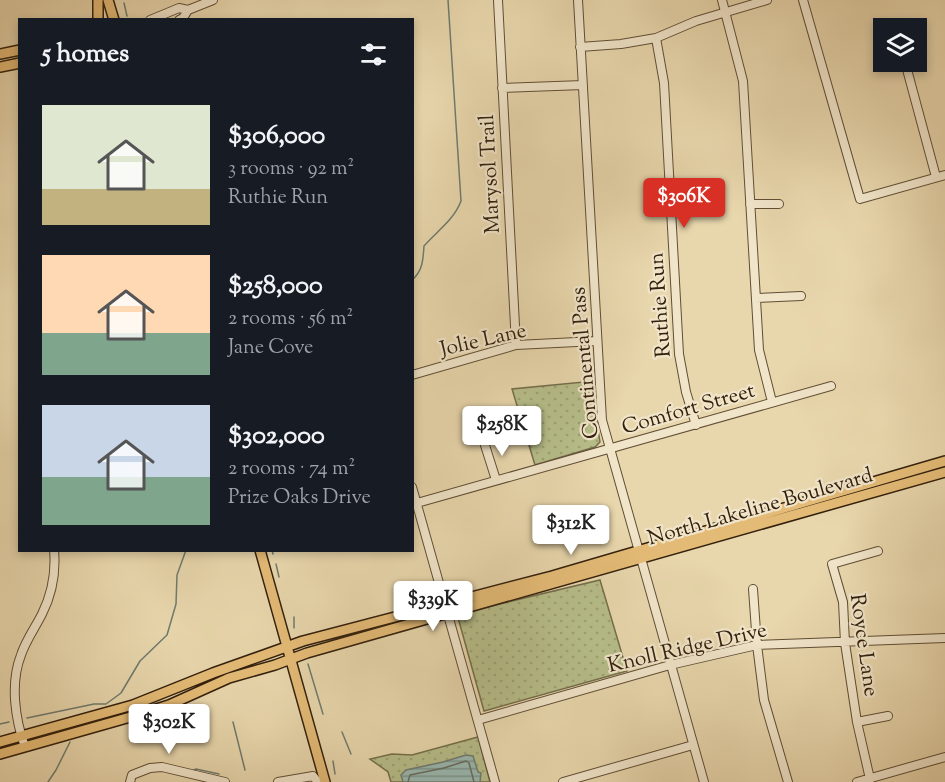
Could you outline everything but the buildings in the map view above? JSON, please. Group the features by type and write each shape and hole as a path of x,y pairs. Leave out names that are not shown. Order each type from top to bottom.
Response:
{"main road":[{"path":"98,0 98,18"},
{"path":"108,0 113,18"},
{"path":"0,54 18,50"},
{"path":"0,67 18,63"},
{"name":"North Lakeline Boulevard","path":"0,754 134,717 169,705 229,678 447,609 639,554 945,461"},
{"name":"North Lakeline Boulevard","path":"639,554 945,472"},
{"path":"261,552 325,782"},
{"name":"North Lakeline Boulevard","path":"0,742 133,705 303,641 447,609"}],"street":[{"path":"155,18 179,8 188,10 213,0"},
{"name":"Marysol Trail","path":"498,0 516,345"},
{"name":"Continental Pass","path":"578,0 602,420 704,782"},
{"path":"722,0 743,81 759,350 772,402"},
{"path":"580,47 621,44 656,38 696,21 767,0"},
{"path":"802,0 860,199 945,174"},
{"path":"183,18 188,10"},
{"name":"Ruthie Run","path":"656,38 664,83 679,354 686,392 696,425"},
{"path":"908,72 936,177"},
{"path":"502,88 583,85"},
{"path":"750,204 779,204"},
{"path":"756,298 801,296"},
{"name":"Jolie Lane","path":"414,374 516,345 597,341"},
{"name":"Comfort Street","path":"417,503 831,386"},
{"path":"484,442 496,480"},
{"path":"414,493 495,782"},
{"name":"Royce Lane","path":"870,779 857,722 845,643 843,602 832,564 878,551"},
{"path":"24,747 15,695 17,665 27,640 48,601 55,573 54,552"},
{"path":"753,589 764,700 788,782"},
{"name":"Knoll Ridge Drive","path":"478,720 670,665 757,645 945,638"},
{"path":"857,722 888,716"},
{"path":"563,782 693,745"},
{"path":"857,782 945,757"},
{"path":"130,782 132,775 155,767 225,782"},
{"path":"278,782 313,776 318,782"}],"green space":[{"path":"594,381 594,405 600,442 595,447 535,465 512,389"},
{"path":"600,580 627,671 484,711 457,614"},
{"path":"478,737 490,782 391,782 388,772 370,759 392,754 412,755"}],"water":[{"path":"466,755 473,756 478,772 481,773 480,782 403,782 401,775 406,770"}],"waterway":[{"path":"414,278 423,260 424,246 450,220 461,201 448,0"},
{"path":"124,3 127,16"},
{"path":"27,718 94,704 106,704 121,693 140,661 167,635 176,604 177,575 185,552"},
{"path":"276,564 279,577"},
{"path":"294,617 294,628"},
{"path":"308,664 323,714"},
{"path":"0,724 9,722"},
{"path":"233,722 245,770"},
{"path":"342,732 351,754"},
{"path":"48,782 70,742"},
{"path":"333,761 335,774"},
{"path":"194,770 219,774"}]}
